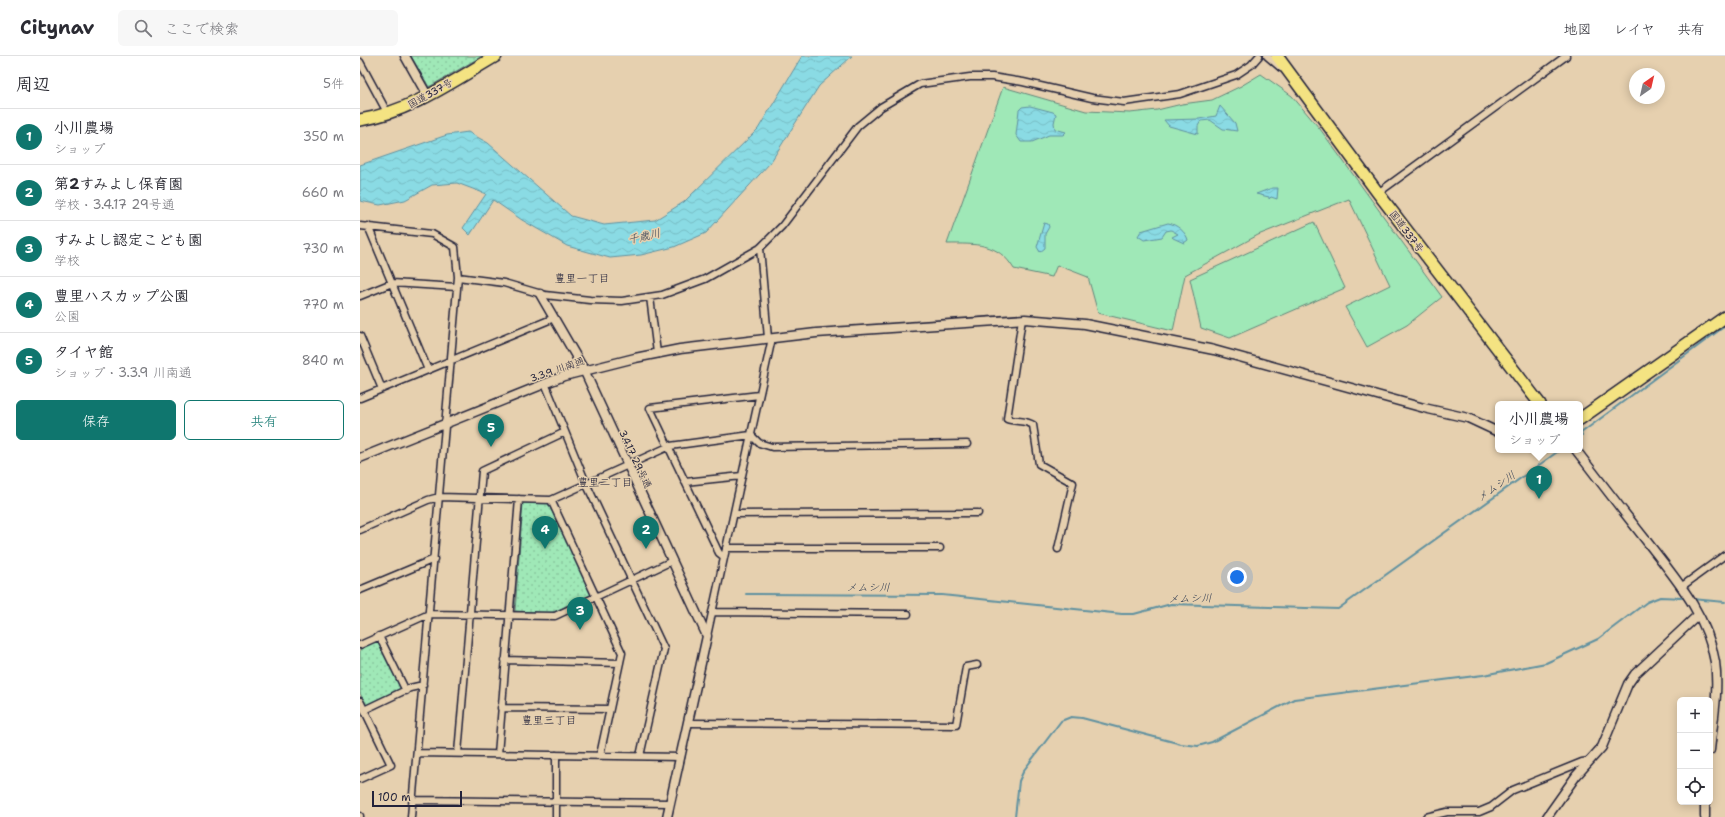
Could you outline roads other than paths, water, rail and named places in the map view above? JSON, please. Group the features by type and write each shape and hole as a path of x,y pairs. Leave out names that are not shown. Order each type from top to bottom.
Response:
{"highway":[{"name":"国道337号","path":"360,120 388,114 412,104 496,56"},
{"name":"国道337号","path":"1277,56 1378,193 1538,401"},
{"path":"1583,417 1725,317"}],"street":[{"path":"405,56 427,95"},
{"path":"458,277 504,284 540,294 590,300 622,301 650,297 705,279 760,248 782,226 858,126 881,107 920,84 970,77 992,77 1023,82 1092,98 1124,102 1180,94 1229,78 1251,65 1259,56"},
{"path":"1267,56 1296,81"},
{"path":"1378,193 1566,56"},
{"path":"361,64 388,114"},
{"path":"360,226 432,234 443,239 455,247 458,277 411,817"},
{"path":"368,226 428,370"},
{"path":"667,817 751,435 770,338 760,248"},
{"path":"360,296 392,283 457,287"},
{"name":"3.4.17 29号通","path":"540,294 584,370 707,636"},
{"path":"650,297 657,353"},
{"path":"360,398 554,318"},
{"path":"1022,319 1007,419 1014,422 1030,423 1033,425 1039,464 1073,483 1058,549"},
{"name":"3.3.9 川南通","path":"360,458 545,383 584,370 657,353 816,333 1022,319 1085,324 1214,350 1424,408 1468,418 1495,431"},
{"path":"360,336 382,389"},
{"path":"545,383 586,483 664,649 640,756"},
{"path":"724,557 719,553 650,408 759,395"},
{"path":"458,754 482,471 565,432"},
{"path":"751,435 759,443 772,447 967,444"},
{"path":"360,530 428,500 439,497 551,500 668,446 751,435"},
{"path":"1578,453 1682,588 1703,622 1708,636 1716,674 1716,695 1712,733"},
{"path":"685,482 742,476"},
{"path":"498,754 519,499"},
{"path":"551,500 597,596 622,653 600,755"},
{"path":"734,514 978,513"},
{"path":"726,548 940,548"},
{"path":"1682,588 1725,555"},
{"path":"360,590 434,559"},
{"path":"360,645 429,614 556,616 672,561"},
{"path":"712,612 908,614"},
{"path":"1547,817 1576,776 1602,747 1628,684 1635,674 1698,613"},
{"path":"380,636 406,691"},
{"path":"505,660 620,663"},
{"path":"688,723 956,725 966,667 977,665"},
{"path":"364,710 423,685"},
{"path":"360,701 391,765 360,779"},
{"path":"501,708 610,710"},
{"path":"417,753 681,757"},
{"path":"556,755 556,817"},
{"path":"1426,817 1447,812 1479,812 1491,808 1513,790 1582,762 1589,761"},
{"path":"412,800 556,803 670,803"},
{"path":"1705,805 1705,817"}],"water":[{"name":"千歳川","path":"802,56 852,56 819,86 770,163 706,233 674,247 641,255 610,258 567,246 522,220 493,200 470,235 463,228 486,194 457,183 432,185 405,200 380,205 360,201 360,165 447,135 468,132 488,143 571,216 604,225 655,220 684,202 758,129"},
{"path":"1030,106 1056,114 1054,123 1055,129 1066,132 1063,135 1049,135 1032,142 1021,142 1016,135 1019,110 1022,107"},
{"path":"1220,106 1235,123 1237,131 1223,129 1210,120 1201,121 1198,126 1198,134 1169,126 1164,120 1199,119 1216,116"},
{"path":"1272,188 1278,188 1277,199 1271,197 1269,199 1269,197 1256,194"},
{"path":"1044,223 1048,224 1049,227 1045,234 1045,248 1040,252 1037,247"},
{"path":"1168,223 1180,229 1188,240 1184,243 1173,238 1172,237 1178,234 1171,230 1166,231 1162,237 1144,240 1138,236 1141,231"}],"waterway":[{"name":"メムシ川","path":"1583,432 1725,326"},
{"name":"メムシ川","path":"746,594 942,595 1122,614 1134,614 1171,604 1338,609 1556,453"},
{"path":"1015,817 1019,781 1024,770 1061,721 1071,717 1082,718 1181,744 1198,746 1212,742 1294,699 1483,675 1546,663 1598,639 1647,602 1660,597 1685,598"},
{"path":"1692,599 1725,602"}],"place":[{"name":"タイヤ館","path":"491,447"},
{"name":"小川農場","path":"1539,499"},
{"name":"豊里ハスカップ公園","path":"545,549"},
{"name":"第2すみよし保育園","path":"646,549"},
{"name":"すみよし認定こども園","path":"580,630"}],"district":[{"name":"豊里一丁目","path":"582,278"},
{"name":"豊里二丁目","path":"605,482"},
{"name":"豊里三丁目","path":"549,720"}]}
